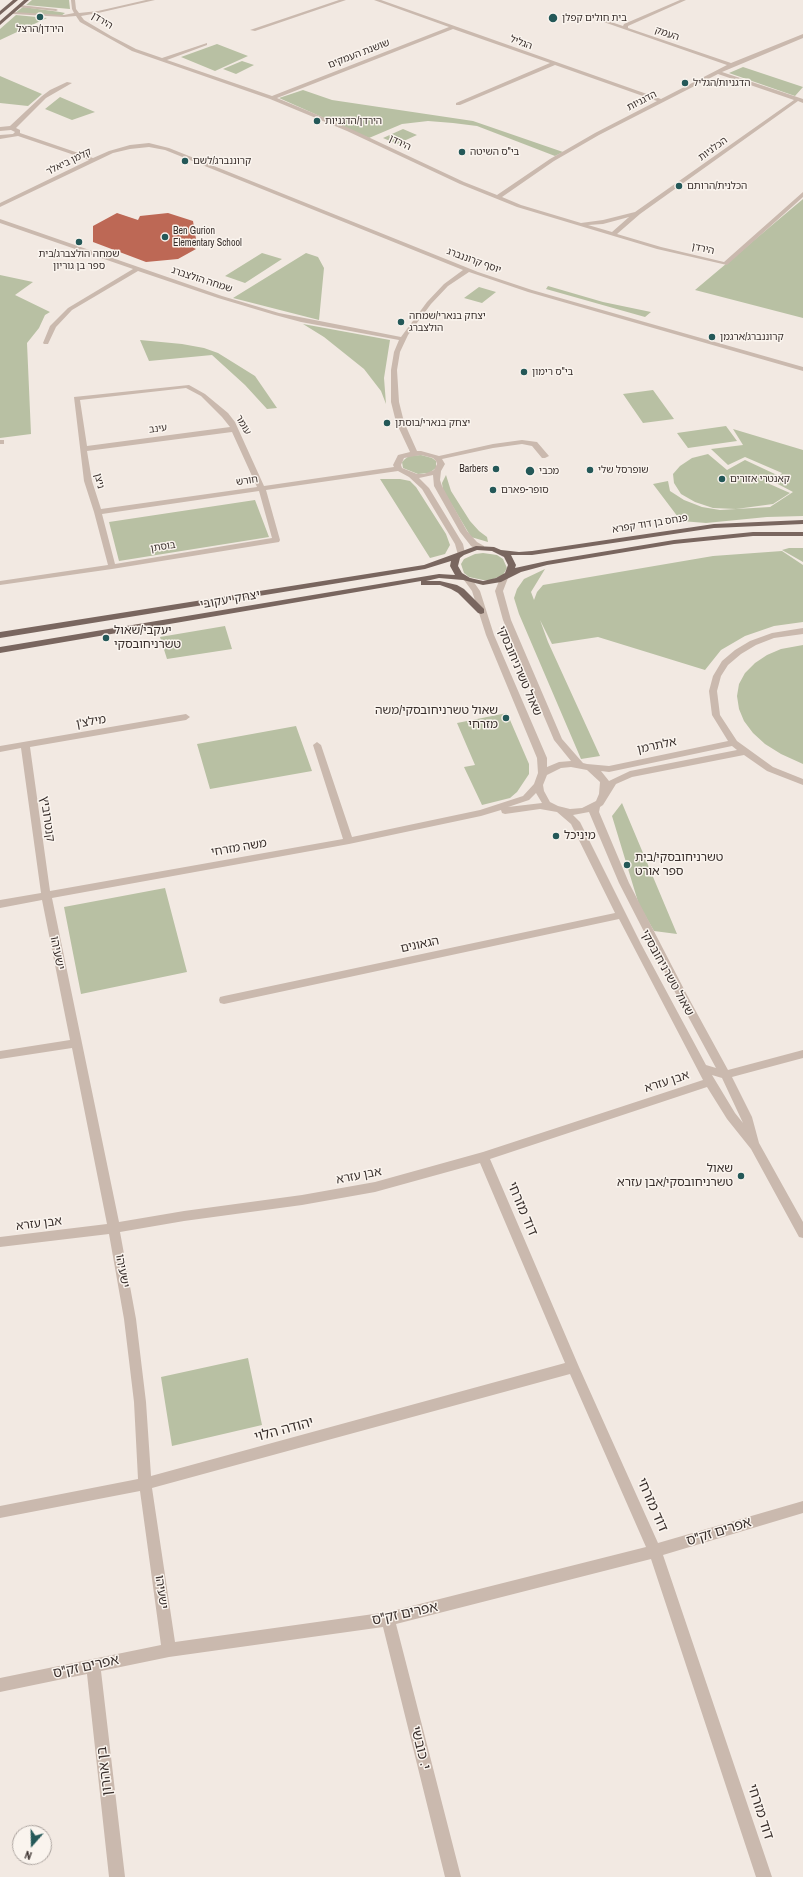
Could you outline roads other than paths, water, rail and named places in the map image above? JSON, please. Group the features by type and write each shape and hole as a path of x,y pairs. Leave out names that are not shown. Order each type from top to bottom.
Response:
{"main road":[{"path":"0,14 16,0"},
{"path":"0,24 27,0"},
{"name":"פנחס בן דוד קפרא","path":"501,552 520,554 532,553 706,526 803,522"},
{"name":"פנחס בן דוד קפרא","path":"507,576 518,570 546,563 674,542 759,534 803,534"},
{"path":"481,548 501,552 507,556 512,565 507,576 498,580 483,583 466,579 458,575 454,566 459,555 481,548"},
{"name":"יצחק יעקובי","path":"0,635 425,566 459,555"},
{"name":"יצחק יעקובי","path":"0,650 438,576 466,579"},
{"path":"390,585 431,582 448,585 461,591 481,611"}],"street":[{"path":"72,0 73,8 77,15"},
{"path":"13,13 51,16 77,15 154,0"},
{"path":"253,30 344,0"},
{"name":"הגליל","path":"376,0 454,27 552,64 661,101"},
{"path":"625,28 626,25 684,0"},
{"path":"20,6 77,15"},
{"name":"הירדן","path":"77,15 82,21 134,50 272,98 349,130 462,183 569,221 685,256 725,264 803,194"},
{"name":"העמק","path":"597,19 731,65"},
{"name":"שושנת העמקים","path":"272,98 454,27"},
{"name":"הדגניות","path":"498,197 561,155 661,101 731,65 803,36"},
{"path":"162,60 205,44"},
{"path":"458,104 552,64"},
{"path":"718,72 801,100"},
{"path":"12,128 44,97 52,91 69,83"},
{"name":"הכלניות","path":"612,235 638,213 801,100"},
{"path":"0,129 12,128 17,130 17,134"},
{"path":"0,137 8,138 17,134 93,160"},
{"name":"קלמן ביאלר","path":"0,205 93,160 124,148 149,145"},
{"name":"יוסף קרוננברג","path":"149,145 167,149 468,270 530,291 803,369"},
{"name":"הכלניות","path":"569,221 595,223 638,213"},
{"name":"שמחה הולצברג","path":"0,221 220,297 276,314 403,339"},
{"path":"46,343 53,326 70,309 138,269"},
{"path":"414,453 400,422 396,402 395,360 403,339 420,313 439,292 468,270"},
{"name":"ניצן","path":"112,567 98,512 88,481 76,398 187,386"},
{"name":"עומר","path":"187,386 203,395 225,415 235,429 262,489"},
{"name":"עינב","path":"83,449 235,429"},
{"path":"459,555 459,544 422,484 399,469 397,465 398,461 407,454 429,454 438,458 493,446 522,442 534,444 545,456"},
{"path":"438,458 441,464 437,471 436,480 438,486 464,532 481,548"},
{"name":"חורש","path":"98,512 399,469"},
{"path":"410,475 425,476 437,471"},
{"name":"בוסתן","path":"0,583 112,567 276,540 262,489"},
{"name":"שאול טשרניחובסקי","path":"507,576 499,591 507,620 558,740 582,766"},
{"name":"שאול טשרניחובסקי","path":"466,579 476,591 481,611 542,758 543,773"},
{"path":"803,631 772,636 753,643 738,652 725,663 717,676 713,690 715,710 721,724 734,743 770,769 803,782"},
{"name":"מילצ'ן","path":"0,749 186,717"},
{"name":"אלתרמן","path":"582,766 609,769 734,743"},
{"name":"קנטרוביץ","path":"25,745 46,895"},
{"path":"317,745 349,841"},
{"name":"אלתרמן","path":"604,794 613,782 630,774 745,752"},
{"path":"559,765 582,766 601,776 605,782 604,794 600,803 584,811 558,809 547,804 542,797 538,785 543,773 559,765"},
{"name":"משה מזרחי","path":"481,813 526,798 538,785"},
{"name":"משה מזרחי","path":"0,904 349,841 481,813 540,806 558,809"},
{"name":"שאול טשרניחובסקי","path":"596,806 594,812 596,818 627,888 651,938 747,1117 755,1146"},
{"name":"שאול טשרניחובסקי","path":"558,809 575,822 621,915 710,1082 730,1116 755,1146 803,1233"},
{"name":"ישעיהו","path":"46,895 114,1228 130,1319 140,1402 145,1484 169,1650"},
{"name":"הגאונים","path":"224,1000 621,915"},
{"path":"0,1055 76,1043"},
{"path":"703,1068 725,1075 803,1054"},
{"name":"אבן עזרא","path":"0,1242 114,1228 184,1216 302,1200 375,1187 483,1157 710,1082"},
{"name":"דוד מזרחי","path":"483,1157 573,1367 655,1550 764,1877"},
{"name":"יהודה הלוי","path":"0,1512 145,1484 573,1367"},
{"name":"אפרים זק\"ס","path":"0,1685 169,1650 388,1619 655,1550 803,1507"},
{"name":"י. כובשי","path":"388,1619 453,1877"},
{"name":"בן אהרון","path":"93,1665 118,1877"}],"place":[{"name":"הירדן/הרצל","path":"40,17"},
{"name":"בית חולים קפלן","path":"553,18"},
{"name":"הדגניות/הגליל","path":"685,83"},
{"name":"הירדן/הדגניות","path":"317,121"},
{"name":"בי\"ס השיטה","path":"462,152"},
{"name":"קרוננברג/לשם","path":"185,161"},
{"name":"הכלנית/הרותם","path":"679,186"},
{"name":"Ben Gurion Elementary School","path":"165,237"},
{"name":"שמחה הולצברג/בית ספר בן גוריון","path":"79,242"},
{"name":"יצחק בנארי/שמחה הולצברג","path":"401,322"},
{"name":"קרוננברג/ארגמן","path":"712,337"},
{"name":"בי\"ס רימון","path":"524,372"},
{"name":"יצחק בנארי/בוסתן","path":"387,423"},
{"name":"Barbers","path":"496,469"},
{"name":"שופרסל שלי","path":"590,470"},
{"name":"מכבי","path":"530,471"},
{"name":"קאנטרי אזורים","path":"722,479"},
{"name":"סופר-פארם","path":"493,490"},
{"name":"יעקבי/שאול טשרניחובסקי","path":"106,638"},
{"name":"שאול טשרניחובסקי/משה מזרחי","path":"506,718"},
{"name":"מיניכל","path":"556,836"},
{"name":"טשרניחובסקי/בית ספר אורט","path":"627,865"},
{"name":"שאול טשרניחובסקי/אבן עזרא","path":"741,1176"}]}
